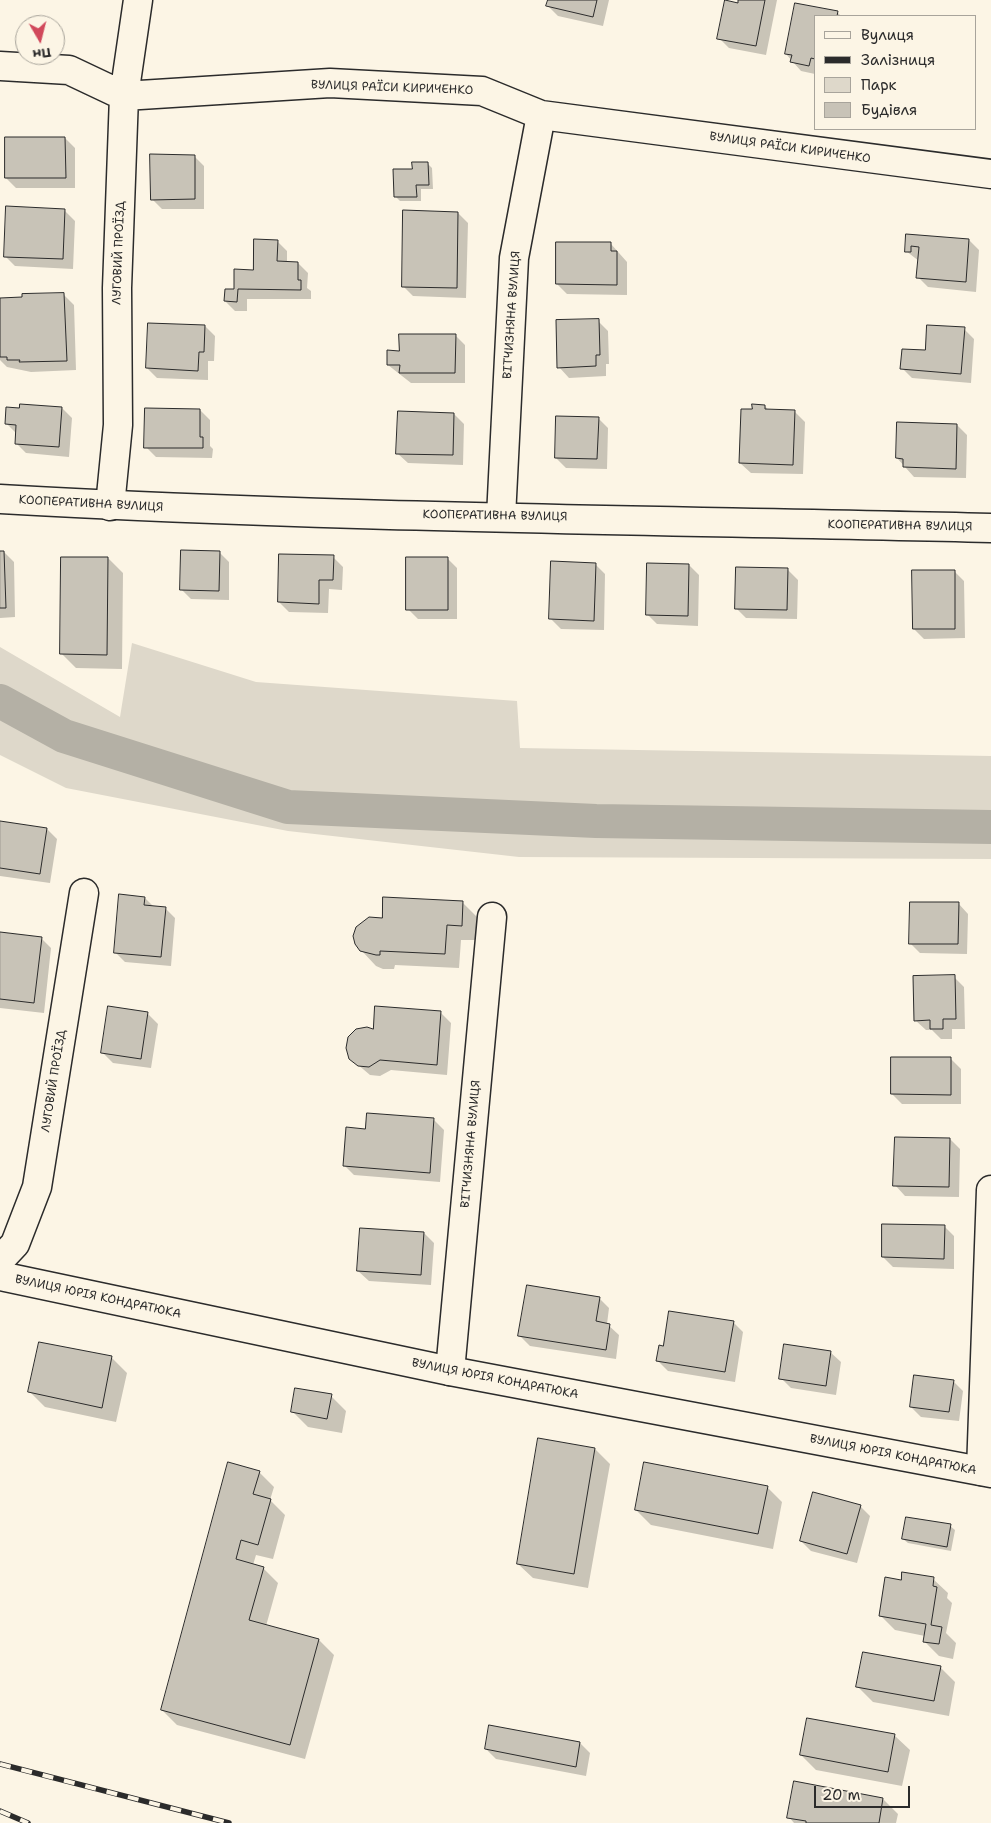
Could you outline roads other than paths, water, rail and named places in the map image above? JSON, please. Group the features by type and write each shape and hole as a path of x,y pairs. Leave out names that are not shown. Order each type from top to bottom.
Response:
{"street":[{"name":"ЛУГОВИЙ ПРОЇЗД","path":"110,506 118,425 117,288 124,96 138,0"},
{"name":"ВУЛИЦЯ РАЇСИ КИРИЧЕНКО","path":"0,66 69,70 124,96 330,84 482,91 541,115 991,174"},
{"name":"ВІТЧИЗНЯНА ВУЛИЦЯ","path":"501,517 514,258 541,115"},
{"name":"КООПЕРАТИВНА ВУЛИЦЯ","path":"0,499 110,506 991,528"},
{"name":"ЛУГОВИЙ ПРОЇЗД","path":"0,1260 15,1244 37,1187 84,893"},
{"name":"ВІТЧИЗНЯНА ВУЛИЦЯ","path":"450,1371 492,917"},
{"path":"986,1472 991,1190"},
{"name":"ВУЛИЦЯ ЮРІЯ КОНДРАТЮКА","path":"0,1276 450,1371 986,1472"}],"waterway":[{"path":"0,701 64,736 288,807 596,821 991,827"}],"railway":[{"path":"0,1764 229,1823"},
{"path":"0,1811 28,1823"}]}
